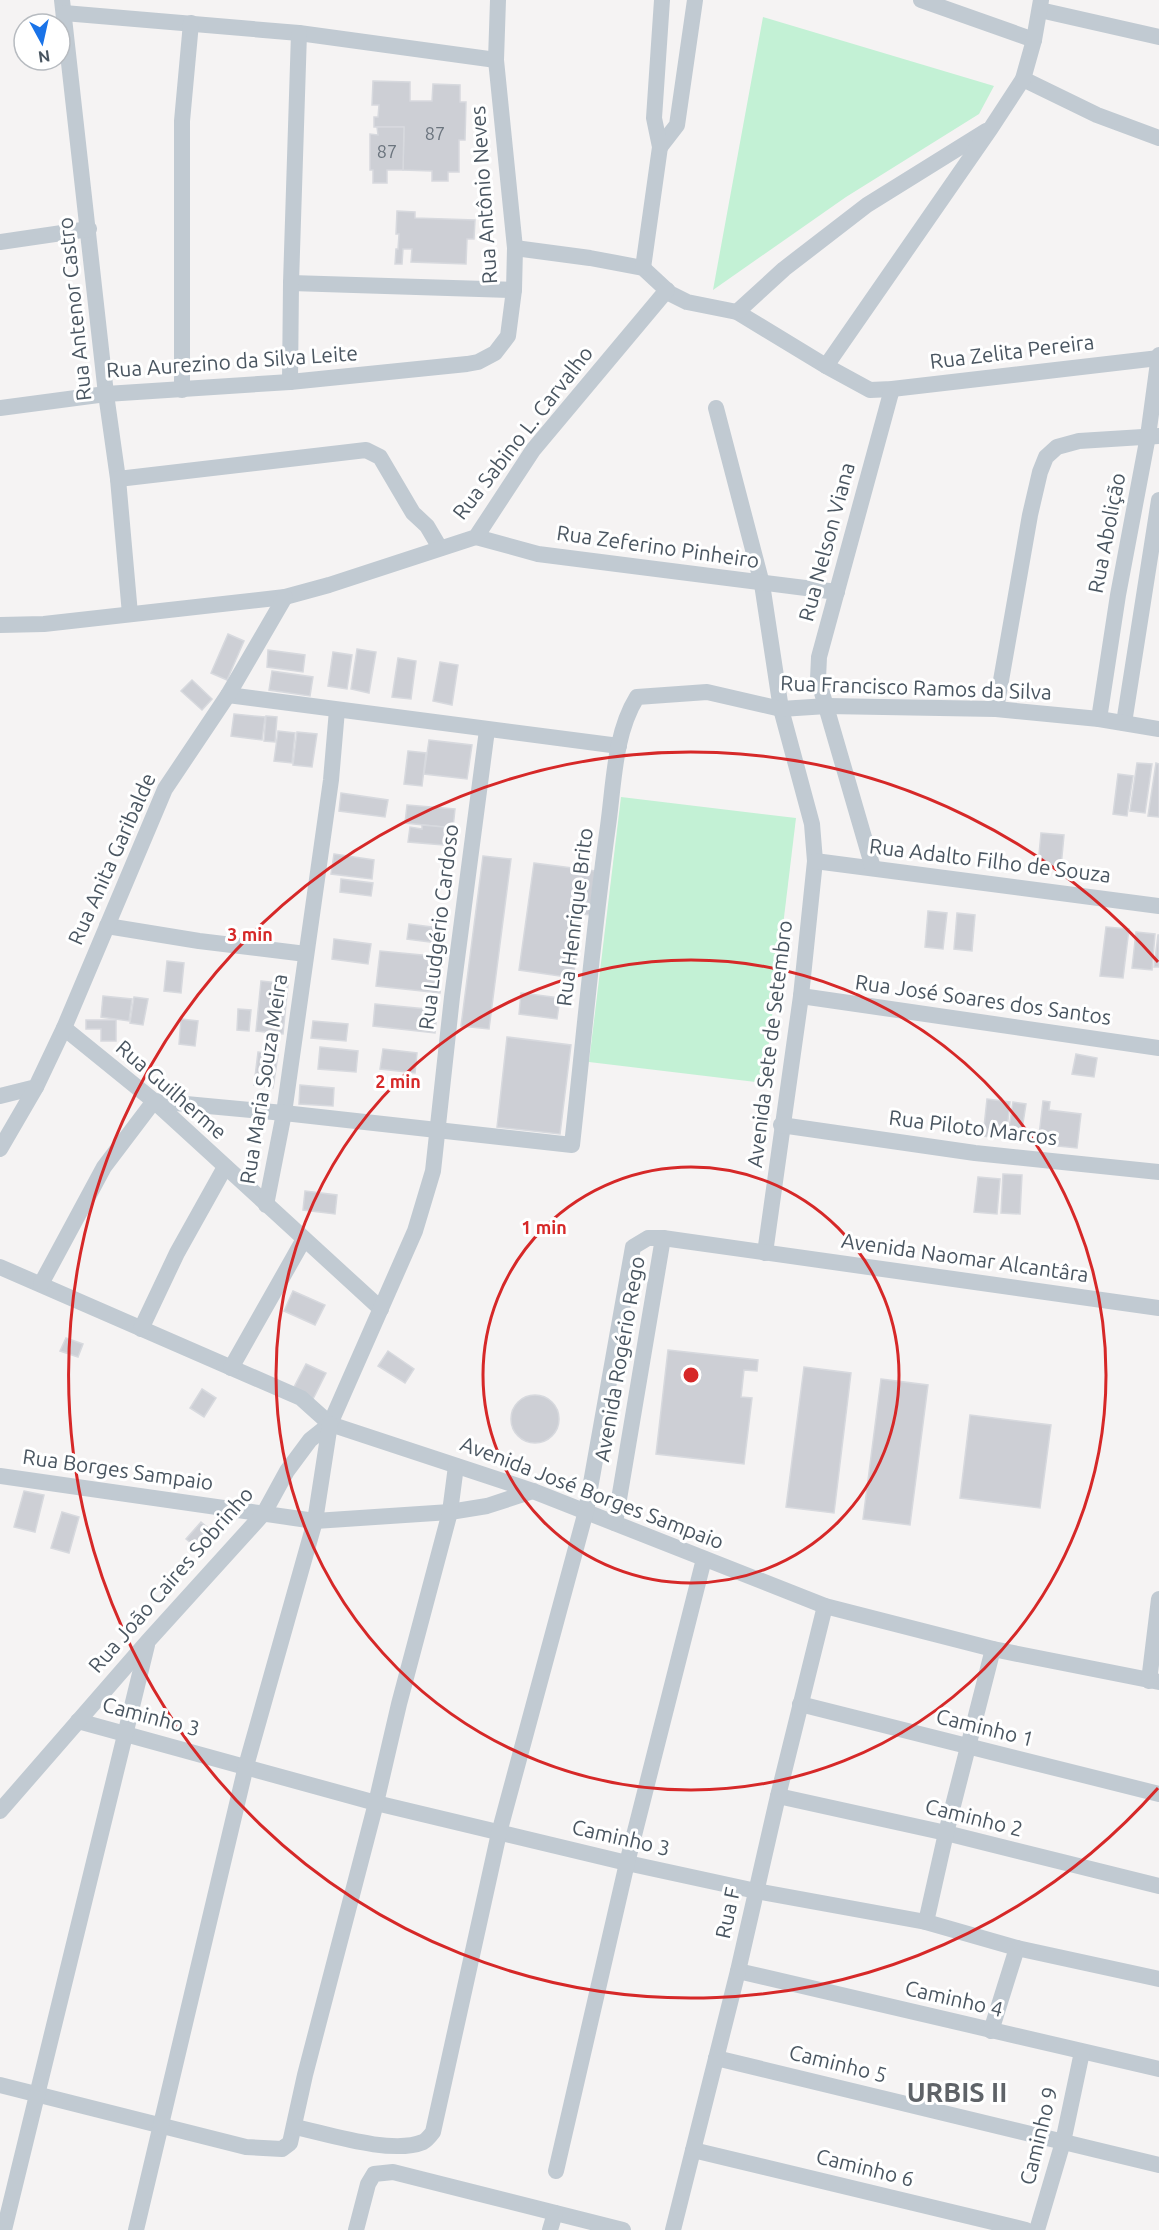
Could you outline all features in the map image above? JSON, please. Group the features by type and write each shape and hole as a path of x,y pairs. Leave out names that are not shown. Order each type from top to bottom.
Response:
{"street":[{"name":"Rua Antônio Neves","path":"467,364 478,362 495,353 508,336 514,290 515,248 496,60 498,0"},
{"path":"643,268 660,147 654,118 662,0"},
{"path":"660,147 677,125 695,0"},
{"path":"926,1 1034,40"},
{"path":"515,248 643,268 667,290 687,302 737,312 826,366 992,128 1023,79 1034,40 1040,5 1159,37"},
{"path":"63,6 191,23 299,33 496,60"},
{"name":"Rua Antenor Castro","path":"63,6 106,394 118,479 130,614"},
{"path":"182,390 182,121 191,23"},
{"path":"290,382 299,33"},
{"path":"1023,79 1097,115 1159,138"},
{"path":"737,312 784,269 867,205 992,128"},
{"path":"0,242 89,229"},
{"path":"291,283 514,290"},
{"name":"Rua Sabino L. Carvalho","path":"0,625 44,624 285,597 476,537 533,450 667,290"},
{"name":"Rua Zelita Pereira","path":"826,366 870,390 1159,357"},
{"name":"Rua Abolição","path":"1099,719 1118,595 1154,436 1159,357"},
{"name":"Rua Aurezino da Silva Leite","path":"0,408 106,394 290,382 467,364"},
{"name":"Rua Nelson Viana","path":"873,868 818,679 819,657 892,389"},
{"name":"Avenida Sete de Setembro","path":"716,408 762,584 781,709 812,824 815,861 801,996 781,1125 765,1253"},
{"path":"996,709 1040,472 1046,457 1058,447 1079,441 1154,436"},
{"path":"118,479 366,450 380,458 413,513 427,526 440,548"},
{"path":"1124,723 1159,500"},
{"name":"Rua Zeferino Pinheiro","path":"476,537 538,554 837,592"},
{"name":"Rua Anita Garibalde","path":"0,1149 36,1087 64,1028 165,789 228,695 285,597"},
{"name":"Rua Francisco Ramos da Silva","path":"637,698 707,692 781,709 827,706 996,709 1099,719 1159,729"},
{"path":"228,695 619,746"},
{"name":"Rua Henrique Brito","path":"438,1131 572,1145 603,865 619,746 628,711 637,698"},
{"name":"Rua Maria Souza Meira","path":"266,1205 284,1113 330,780 337,710"},
{"name":"Rua Ludgério Cardoso","path":"438,1131 452,997 487,729"},
{"name":"Rua Adalto Filho de Souza","path":"815,861 1159,906"},
{"path":"107,926 199,941 306,954"},
{"name":"Rua José Soares dos Santos","path":"801,996 1159,1048"},
{"name":"Rua Guilherme","path":"64,1028 154,1101 381,1309"},
{"path":"0,1096 36,1087"},
{"path":"41,1284 104,1167 154,1101 438,1131"},
{"name":"Rua Piloto Marcos","path":"781,1125 975,1153 1159,1172"},
{"name":"Rua João Caires Sobrinho","path":"0,1811 148,1641 264,1513 287,1472 310,1440 330,1425 415,1231 433,1171 438,1131"},
{"path":"141,1329 177,1253 225,1167"},
{"name":"Avenida Rogério Rego","path":"295,2127 383,2146 410,2146 425,2141 433,2132 499,1833 586,1511 633,1247 648,1238 663,1238 615,1523"},
{"path":"663,1238 765,1253"},
{"path":"231,1368 304,1239"},
{"name":"Avenida Naomar Alcantâra","path":"765,1253 1159,1308"},
{"name":"Avenida José Borges Sampaio","path":"0,1267 301,1398 330,1425 533,1491 825,1606 993,1649 1154,1682"},
{"path":"136,2230 246,1766 315,1521 330,1425"},
{"path":"0,2085 246,2148 282,2149 291,2143 306,2074 376,1803 399,1704 450,1512 456,1466"},
{"name":"Rua Borges Sampaio","path":"0,1476 315,1521 450,1512 487,1506 533,1491"},
{"path":"556,2171 627,1863 704,1559"},
{"path":"1154,1682 1159,1599"},
{"name":"Rua F","path":"673,2230 738,1971 825,1606"},
{"path":"4,2230 148,1641"},
{"path":"926,1922 993,1649"},
{"name":"Caminho 1","path":"800,1704 1159,1794"},
{"name":"Caminho 3","path":"78,1721 376,1803 499,1833 756,1891 926,1922 1017,1948 1159,1979"},
{"name":"Caminho 2","path":"778,1796 946,1833 1159,1886"},
{"path":"991,2031 1017,1948"},
{"name":"Caminho 4","path":"738,1971 1159,2069"},
{"name":"Caminho 9","path":"1037,2230 1063,2142 1082,2052"},
{"name":"Caminho 5","path":"716,2058 1159,2165"},
{"name":"Caminho 6","path":"693,2150 1026,2230"},
{"path":"356,2230 368,2184 374,2174 393,2172 555,2212 584,2225 623,2230"},
{"path":"550,2230 555,2212"}],"green space":[{"path":"763,17 994,86 979,114 846,197 713,290"},
{"path":"621,797 796,818 764,1083 589,1062"}],"building":[{"path":"373,81 410,82 410,101 432,101 433,84 460,85 460,102 466,102 465,140 459,140 459,172 448,172 448,181 432,181 432,171 403,170 404,127 374,127 374,117 378,117 379,105 372,105"},
{"path":"377,127 404,127 403,170 387,170 387,183 373,183 373,170 370,170 370,134 378,135"},
{"path":"397,211 415,212 415,218 475,220 474,239 467,239 466,264 411,262 412,249 403,249 402,264 395,264 399,234 396,234"},
{"path":"228,634 244,641 227,680 211,673"},
{"path":"357,649 376,652 369,693 351,689"},
{"path":"268,650 305,655 303,672 267,667"},
{"path":"333,652 352,655 347,689 328,686"},
{"path":"398,658 416,661 411,699 392,697"},
{"path":"440,662 458,665 452,705 433,701"},
{"path":"272,671 313,677 310,696 269,690"},
{"path":"192,680 212,699 202,710 181,691"},
{"path":"234,714 265,717 262,740 231,736"},
{"path":"266,716 277,717 275,742 264,741"},
{"path":"278,731 295,733 292,763 274,761"},
{"path":"297,732 317,734 312,767 293,765"},
{"path":"429,740 472,745 467,779 424,774"},
{"path":"408,751 426,753 422,786 404,784"},
{"path":"1137,763 1152,764 1145,813 1130,811"},
{"path":"1156,763 1159,764 1159,817 1148,816"},
{"path":"1118,774 1133,776 1127,816 1113,814"},
{"path":"341,793 388,800 385,817 339,811"},
{"path":"407,805 455,809 453,828 405,823"},
{"path":"422,825 444,827 443,845 408,842 410,827 422,829"},
{"path":"1041,833 1064,835 1061,867 1038,865"},
{"path":"334,854 374,860 372,879 331,874"},
{"path":"483,856 511,859 489,1029 461,1026"},
{"path":"534,863 595,871 590,915 582,914 573,978 519,970"},
{"path":"341,879 373,883 371,896 340,892"},
{"path":"928,911 947,913 943,949 925,947"},
{"path":"957,913 975,915 972,951 954,949"},
{"path":"409,924 447,929 445,944 407,939"},
{"path":"1106,927 1129,929 1123,978 1100,976"},
{"path":"1136,932 1155,934 1152,970 1132,968"},
{"path":"1158,935 1159,967 1154,967"},
{"path":"334,939 371,944 368,964 332,959"},
{"path":"380,951 443,957 440,993 376,986"},
{"path":"167,961 184,963 181,993 164,991"},
{"path":"261,981 288,984 283,1034 256,1031"},
{"path":"521,993 560,998 557,1019 519,1014"},
{"path":"103,996 132,999 129,1021 101,1017"},
{"path":"134,997 148,999 143,1025 130,1023"},
{"path":"375,1004 437,1010 435,1033 373,1026"},
{"path":"238,1009 251,1010 249,1031 237,1030"},
{"path":"181,1019 198,1021 195,1046 179,1044"},
{"path":"86,1020 116,1020 116,1041 101,1041 101,1029 86,1029"},
{"path":"313,1021 348,1024 346,1041 311,1038"},
{"path":"507,1037 571,1045 560,1134 497,1127"},
{"path":"320,1047 358,1051 356,1072 318,1069"},
{"path":"383,1049 417,1053 415,1073 380,1069"},
{"path":"258,1052 278,1055 273,1088 254,1085"},
{"path":"1076,1054 1097,1058 1094,1077 1072,1074"},
{"path":"300,1085 334,1088 333,1106 299,1104"},
{"path":"987,1099 1010,1102 1006,1139 983,1136"},
{"path":"1043,1101 1050,1102 1049,1110 1081,1114 1077,1148 1038,1144"},
{"path":"1013,1102 1026,1104 1021,1136 1008,1134"},
{"path":"1003,1174 1022,1175 1020,1214 1001,1213"},
{"path":"978,1177 1000,1179 997,1214 974,1212"},
{"path":"305,1191 337,1195 335,1214 303,1210"},
{"path":"293,1291 325,1305 315,1325 284,1311"},
{"path":"66,1338 83,1344 78,1357 60,1351"},
{"path":"668,1350 758,1360 757,1371 744,1370 741,1397 752,1398 744,1464 656,1454"},
{"path":"388,1351 414,1369 405,1383 378,1366"},
{"path":"306,1364 326,1373 313,1399 293,1389"},
{"path":"804,1367 851,1373 834,1513 786,1507"},
{"path":"881,1379 928,1385 910,1525 863,1519"},
{"path":"202,1389 216,1398 204,1417 190,1408"},
{"path":"535,1395 552,1402 559,1419 552,1436 535,1443 518,1436 511,1419 518,1402"},
{"path":"970,1415 1051,1425 1040,1508 960,1498"},
{"path":"24,1491 44,1495 35,1532 14,1527"},
{"path":"62,1512 79,1517 69,1553 51,1548"},
{"path":"201,1522 213,1532 198,1549 186,1539"}],"district":[{"name":"URBIS II","path":"957,2093"}]}
